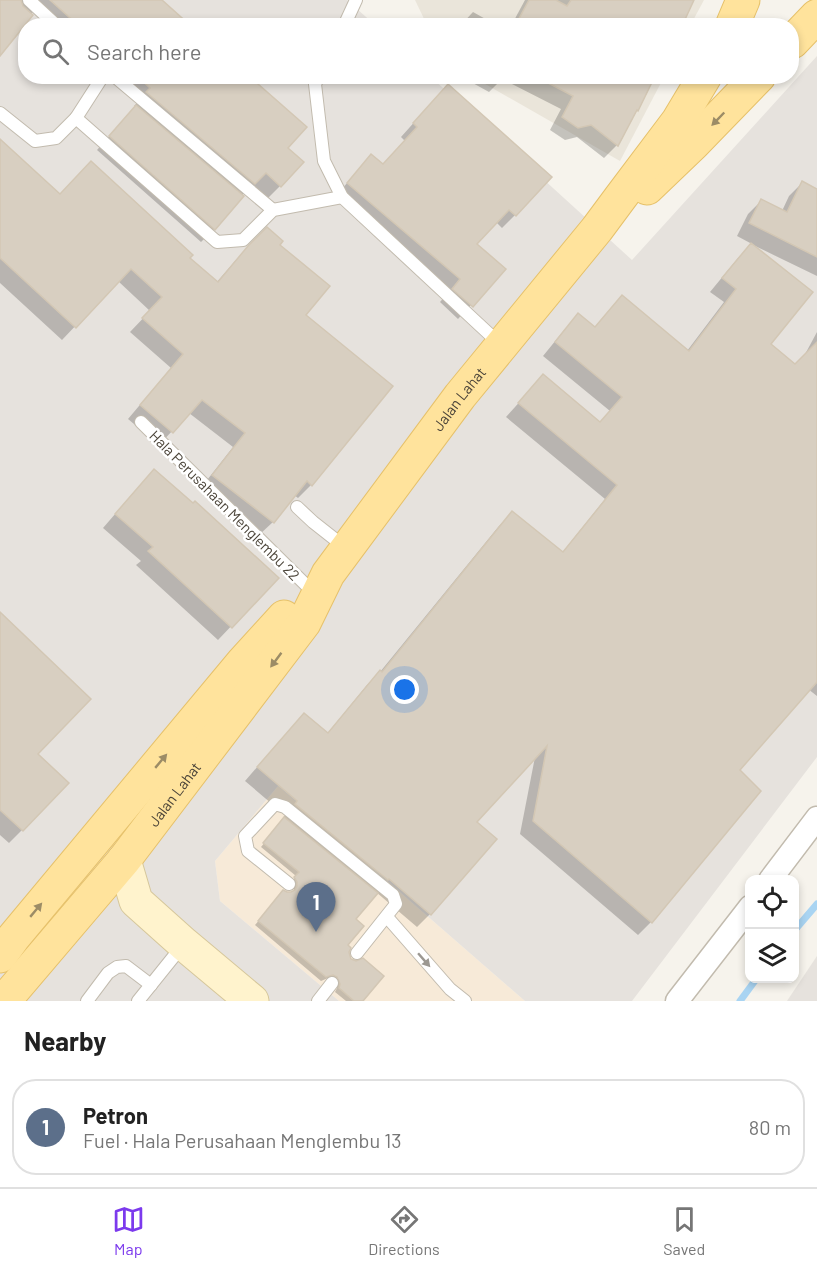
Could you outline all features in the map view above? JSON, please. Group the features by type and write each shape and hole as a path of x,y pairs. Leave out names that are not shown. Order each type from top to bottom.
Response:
{"main road":[{"path":"735,18 743,0"},
{"path":"799,35 817,16"},
{"name":"Jalan Lahat","path":"4,941 243,663 328,570 460,396 597,230 678,121 700,84"},
{"name":"Jalan Lahat","path":"597,230 694,144 751,84"},
{"name":"Jalan Lahat","path":"9,999 124,860 304,623 328,570"}],"street":[{"path":"773,875 817,818"},
{"path":"124,860 136,901 252,1001"},
{"path":"90,901 136,901"},
{"path":"677,1001 745,913"}],"lane":[{"path":"29,0 48,18"},
{"path":"348,18 356,0"},
{"path":"0,113 35,141 56,138 76,118 98,84"},
{"path":"123,84 273,210"},
{"path":"315,84 324,161 342,197 502,345"},
{"path":"76,118 217,242 243,240 273,210 342,197"},
{"name":"Hala Perusahaan Menglembu 22","path":"141,422 328,570"},
{"path":"297,507 313,522 328,570"},
{"path":"289,884 248,850 245,836 275,804 285,807 393,895 396,904 387,917 359,945"},
{"path":"387,917 450,989 465,1001"},
{"path":"138,1001 184,944"},
{"path":"87,1001 108,973 117,967 126,966 151,985"},
{"path":"318,1001 332,983"}],"shaded area":[{"path":"0,0 347,0 367,18 18,18 18,84 439,84 632,260 792,84 799,84 799,76 817,56 817,757 632,1001 525,1001 278,786 215,861 220,901 339,1001 0,1001"},
{"path":"415,0 704,0 694,18 424,18"},
{"path":"485,84 660,84 620,161"},
{"path":"278,786 525,1001 339,1001 220,901 215,861"},
{"path":"817,956 817,1001 787,1001"}],"building":[{"path":"0,0 21,0 23,6 33,15 31,18 18,18 18,34 0,56"},
{"path":"50,0 162,0 182,18 70,18"},
{"path":"529,0 556,0 567,6 571,0 694,0 686,18 519,18"},
{"path":"146,84 258,84 307,127 288,148 304,162 281,187 266,173 255,184 146,92 150,88"},
{"path":"448,84 552,177 516,216 509,210 477,244 506,269 473,307 452,289 460,279 347,183 371,154 383,164 417,127 413,123"},
{"path":"550,84 651,84 618,146 591,125 578,128 562,117 573,96"},
{"path":"136,105 244,196 215,230 109,136"},
{"path":"0,139 60,194 91,161 193,255 190,258 218,282 267,227 283,241 280,245 330,286 306,315 393,386 312,486 307,481 274,523 212,475 245,433 202,400 173,433 140,405 183,354 142,318 162,297 131,269 76,328 0,258"},
{"path":"802,181 817,189 817,257 749,223 761,199 787,212"},
{"path":"751,243 813,292 771,344 795,364 817,342 817,682 740,770 761,791 652,923 533,821 547,746 477,822 497,839 431,915 295,804 297,801 257,767 304,713 328,733 380,670 382,672 512,511 563,552 617,485 518,403 543,374 600,422 622,397 555,342 578,313 595,327 622,295 689,351 736,289 722,278"},
{"path":"154,469 193,503 195,501 279,578 232,628 148,551 153,547 115,514"},
{"path":"0,612 91,699 38,754 69,783 23,831 0,810"},
{"path":"284,817 378,893 356,919 364,926 348,945 351,948 349,952 351,959 356,961 363,958 384,976 363,1001 354,1001 339,988 337,977 333,975 326,977 258,921 283,890 291,892 297,886 294,877 299,872 263,843"}],"waterway":[{"path":"796,929 817,904"},
{"path":"740,1001 753,983"}],"place":[{"name":"Petron","path":"316,932"}]}
